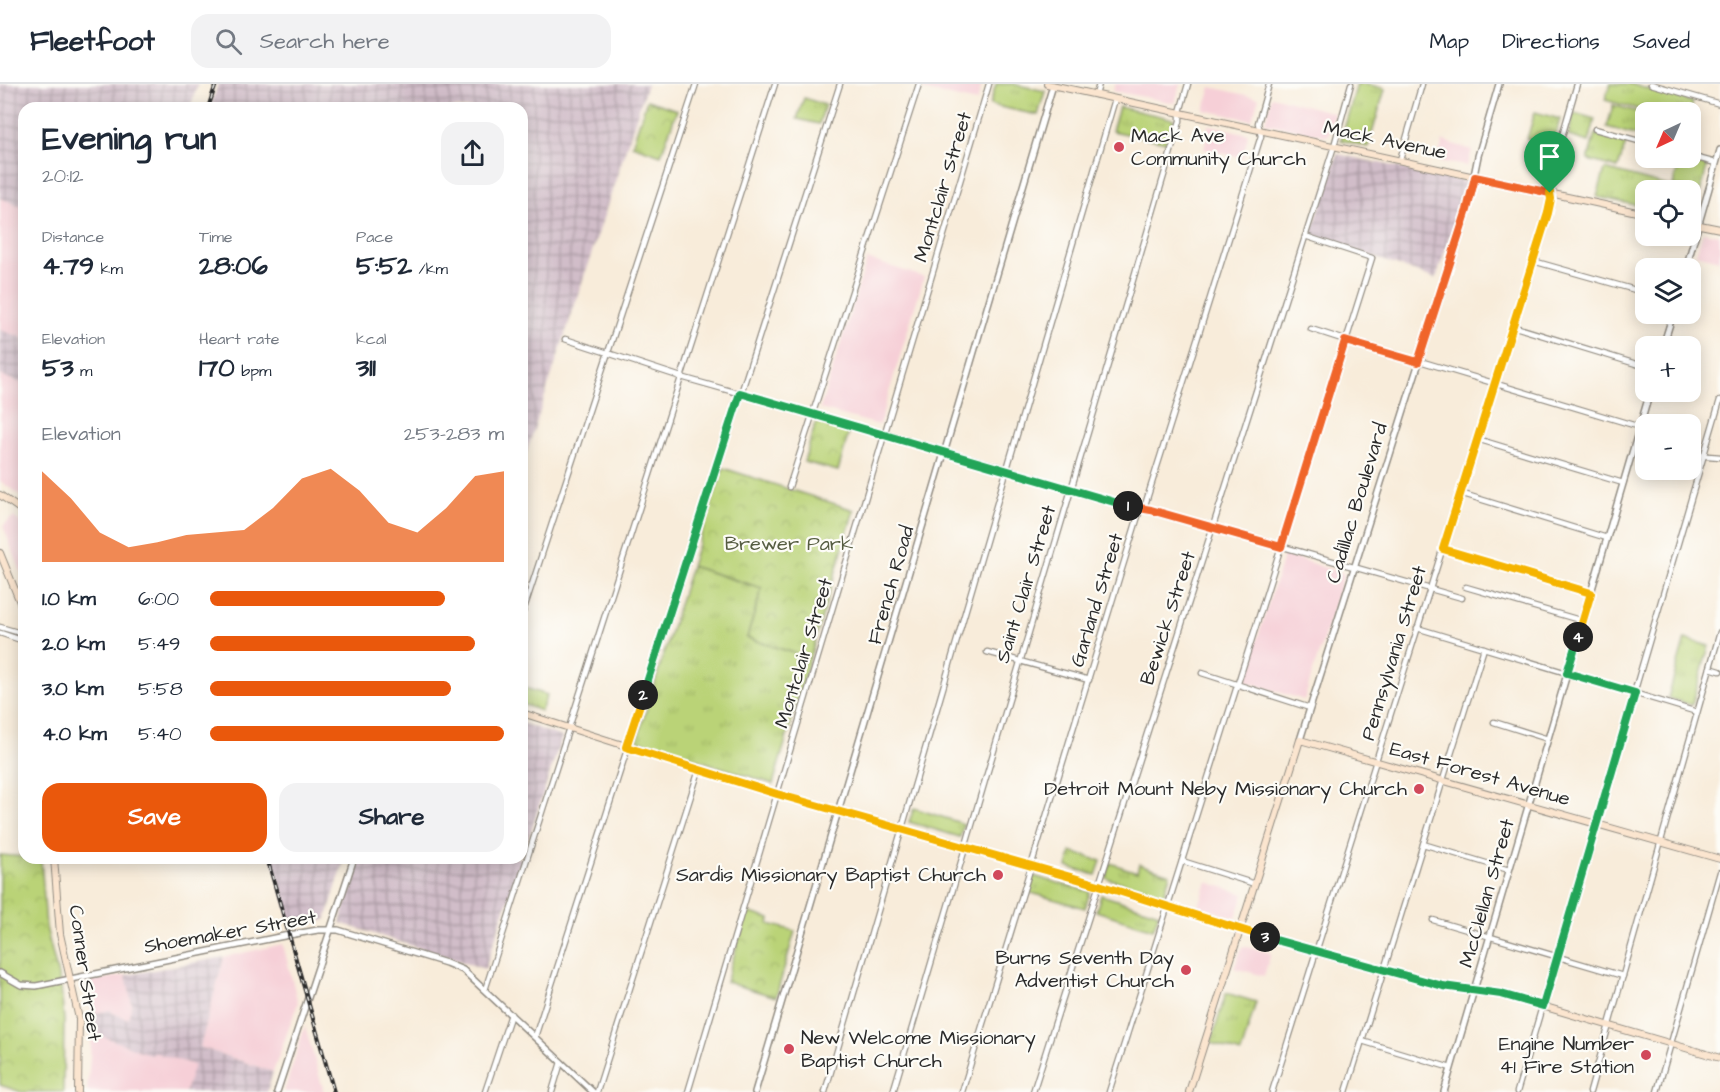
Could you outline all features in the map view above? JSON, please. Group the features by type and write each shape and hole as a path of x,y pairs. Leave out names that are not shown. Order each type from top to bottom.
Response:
{"main road":[{"name":"Mack Avenue","path":"1050,85 1635,212"},
{"path":"1701,225 1720,229"},
{"path":"0,495 18,508"},
{"path":"0,503 11,503"},
{"path":"0,552 18,597"},
{"path":"528,715 777,794 1099,885 1316,952 1443,986 1501,994 1720,1058"},
{"name":"East Forest Avenue","path":"1300,740 1720,859"},
{"name":"Cadillac Boulevard","path":"1189,1092 1300,740"},
{"name":"Conner Street","path":"54,864 60,934 80,1028 78,1092"}],"street":[{"path":"528,597 696,84"},
{"path":"528,855 775,84"},
{"path":"535,1037 840,84"},
{"path":"789,487 919,84"},
{"name":"Montclair Street","path":"688,1092 989,84"},
{"path":"1096,94 1100,84"},
{"name":"Saint Clair Street","path":"893,1092 1180,121 1180,112 1188,84"},
{"name":"Garland Street","path":"962,1092 1139,513 1143,509 1171,425 1261,136 1258,123 1269,84"},
{"name":"Bewick Street","path":"1034,1092 1334,146 1351,84"},
{"path":"1400,160 1422,84"},
{"name":"Cadillac Boulevard","path":"1300,740 1460,230 1499,84"},
{"name":"Pennsylvania Street","path":"1272,1092 1548,213 1552,171 1577,84"},
{"path":"1651,84 1720,104"},
{"name":"French Road","path":"755,1092 946,452 1050,85"},
{"path":"825,1092 1115,99"},
{"path":"1595,129 1635,140"},
{"path":"1701,218 1720,150"},
{"path":"1701,159 1716,163"},
{"path":"1109,1092 1372,258 1305,236"},
{"path":"1533,261 1635,290"},
{"path":"1512,326 1635,364"},
{"path":"1311,330 1635,425"},
{"path":"565,339 681,377 1070,489 1462,598"},
{"path":"1517,1092 1720,400"},
{"path":"1477,439 1623,483"},
{"name":"McClellan Street","path":"1444,1092 1635,442"},
{"path":"1701,456 1708,454 1720,457"},
{"path":"1460,493 1607,538"},
{"path":"1443,549 1591,593"},
{"path":"1466,586 1583,621"},
{"path":"0,627 18,632"},
{"path":"1418,628 1697,712"},
{"path":"1590,1092 1720,632"},
{"path":"0,633 18,639"},
{"path":"1346,1092 1484,648"},
{"path":"987,652 1089,680"},
{"path":"1710,668 1720,671"},
{"path":"1202,673 1310,708"},
{"path":"1494,722 1548,739"},
{"path":"595,1092 699,770"},
{"path":"1423,844 1509,870"},
{"path":"1182,861 1255,884"},
{"path":"277,1092 352,864"},
{"path":"485,990 525,864"},
{"path":"1657,1092 1720,872"},
{"path":"1433,920 1623,976"},
{"name":"Shoemaker Street","path":"0,973 21,985 29,986 289,935 318,930 338,930 459,968 595,1092"},
{"path":"485,1092 511,1014"},
{"path":"1362,1041 1451,1068"},
{"path":"552,1092 561,1062"}],"shaded area":[{"path":"0,84 198,84 192,102 18,102 18,205 0,198"},
{"path":"218,84 647,84 528,448 528,102 212,102"},
{"path":"925,84 982,84 977,102 923,90"},
{"path":"1115,84 1180,84 1175,103 1113,91"},
{"path":"1211,87 1259,98 1252,120 1204,110"},
{"path":"1272,96 1334,113 1328,136 1265,123"},
{"path":"1209,125 1248,134 1243,158 1204,149"},
{"path":"1443,141 1472,150 1467,166 1437,161"},
{"path":"1337,154 1467,182 1436,279 1311,235"},
{"path":"0,198 18,205 18,336 0,330"},
{"path":"1703,232 1720,235 1720,260 1696,254 1699,246 1701,246"},
{"path":"867,259 924,277 879,425 820,409"},
{"path":"0,330 18,336 18,382 0,375"},
{"path":"0,375 18,382 18,494 0,481"},
{"path":"13,517 18,521 18,564 3,526"},
{"path":"1284,554 1344,574 1304,700 1244,681"},
{"path":"528,725 562,737 528,839"},
{"path":"274,864 343,864 326,920 292,926"},
{"path":"358,864 520,864 485,969 340,923"},
{"path":"1207,882 1244,894 1236,918 1199,906"},
{"path":"283,944 298,1003 273,1072 200,1047 224,957"},
{"path":"1243,946 1271,953 1264,976 1234,968"},
{"path":"224,957 200,1047 273,1072 267,1092 185,1092 194,1065 153,1052 151,1055 92,1032 92,1014 111,1010 112,1013 128,1019 132,1004 126,975"},
{"path":"126,975 132,1004 128,1019 112,1013 111,1010 92,1014 85,982"},
{"path":"305,1026 324,1092 284,1092"},
{"path":"92,1032 151,1054 153,1051 195,1065 185,1092 87,1092"}],"green space":[{"path":"996,84 1013,84 1045,91 1038,115 990,105"},
{"path":"1357,84 1385,89 1368,147 1341,140"},
{"path":"1610,84 1630,84 1693,102 1635,102 1635,108 1605,100"},
{"path":"804,98 825,105 819,124 797,119"},
{"path":"647,100 677,110 661,155 632,145"},
{"path":"1613,105 1635,111 1635,135 1607,127"},
{"path":"1119,107 1174,119 1166,142 1112,131"},
{"path":"1535,112 1560,119 1552,147 1527,139"},
{"path":"1574,113 1595,119 1589,142 1568,136"},
{"path":"1595,134 1626,143 1618,168 1588,160"},
{"path":"1701,164 1707,166 1701,188 1701,180 1675,180 1678,168 1701,168"},
{"path":"1605,169 1645,180 1635,180 1635,205 1597,197"},
{"path":"816,422 849,432 838,471 804,462"},
{"name":"Brewer Park","path":"723,468 854,510 810,658 747,638 762,588 691,566"},
{"path":"691,566 762,589 747,638 810,658 773,784 637,740"},
{"path":"1685,639 1709,646 1692,705 1668,698"},
{"path":"528,689 547,695 541,711 528,706"},
{"path":"914,808 964,824 960,837 909,822"},
{"path":"1071,852 1101,861 1096,875 1067,867"},
{"path":"0,855 18,856 18,864 41,864 46,927 61,988 64,1020 63,1092 21,1092 0,1085"},
{"path":"1110,863 1137,872 1139,864 1170,874 1164,895 1106,878"},
{"path":"1033,876 1090,892 1085,908 1028,892"},
{"path":"1101,895 1159,913 1153,929 1096,911"},
{"path":"747,912 770,919 769,924 795,931 776,997 726,982"},
{"path":"1226,993 1256,1002 1241,1053 1211,1043"}],"railway":[{"path":"210,102 216,84"},
{"path":"269,864 334,1092"}],"place":[{"name":"Mack Ave Community Church","path":"1119,147"},
{"name":"Detroit Mount Neby Missionary Church","path":"1419,789"},
{"name":"Sardis Missionary Baptist Church","path":"998,875"},
{"name":"Burns Seventh Day Adventist Church","path":"1186,970"},
{"name":"New Welcome Missionary Baptist Church","path":"789,1049"},
{"name":"Engine Number 41 Fire Station","path":"1646,1055"}],"route":[{"path":"1475,177 1550,193 1548,213 1443,549 1591,593 1567,673 1635,693 1543,1006 1501,994 1443,986 1316,952 1099,885 777,794 626,747 740,393 1133,507 1151,510 1281,547 1345,341 1418,362 1467,210 1475,177"}]}
